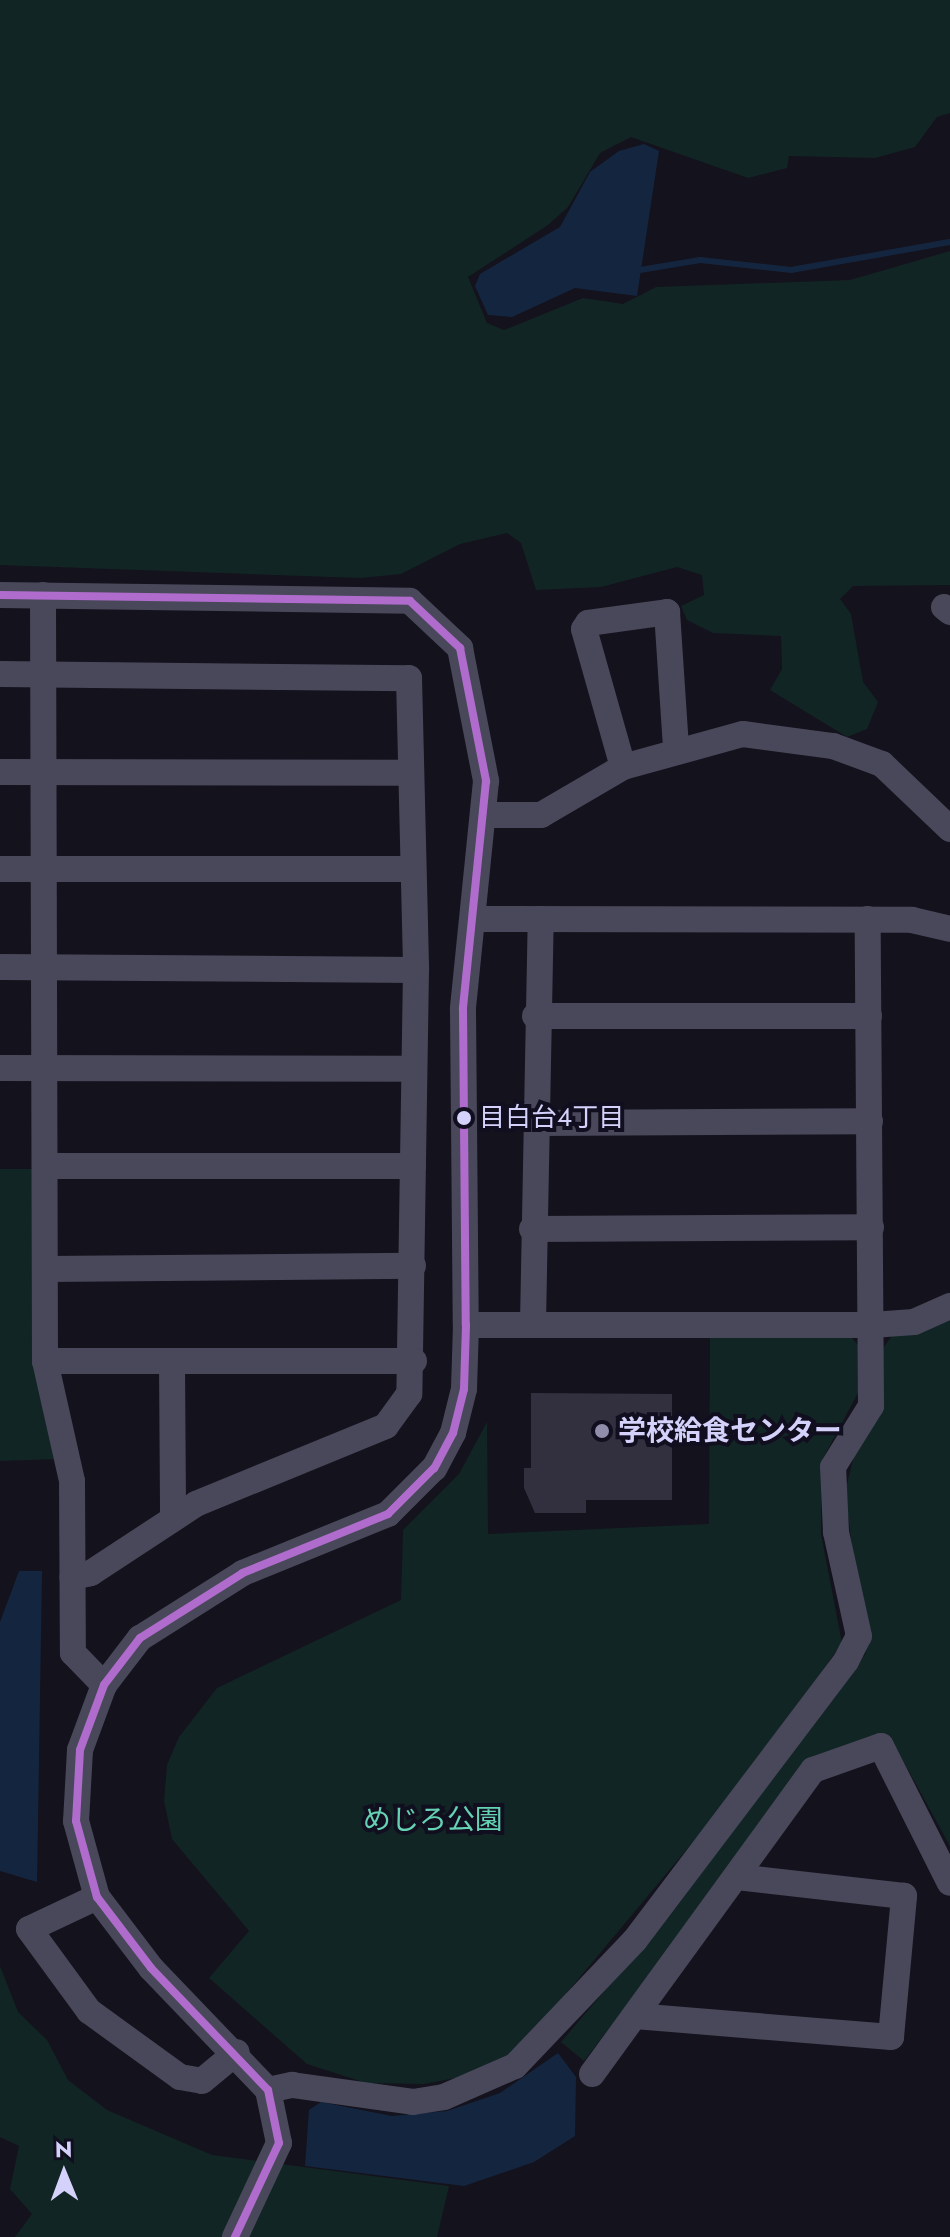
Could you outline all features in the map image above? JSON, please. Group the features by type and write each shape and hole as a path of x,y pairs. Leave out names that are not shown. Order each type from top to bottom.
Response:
{"street":[{"path":"0,595 410,601 445,627 471,676 485,815 463,1009 466,1325 464,1389 453,1433 414,1491 388,1514 280,1556 176,1609 140,1638 104,1685 80,1750 75,1793 97,1897 151,1968 237,2052 268,2090 279,2143 235,2237"},
{"path":"43,595 45,1361 69,1446 73,1653 104,1685"},
{"path":"623,767 584,629 588,623 667,612 676,747"},
{"path":"0,674 406,675 416,970 414,1361 401,1413 386,1426 173,1517 91,1573 72,1577"},
{"path":"485,815 541,815 623,767 676,747 743,734 833,746 900,776 950,829"},
{"path":"0,772 411,773"},
{"path":"0,869 412,869"},
{"path":"473,919 868,919 950,929"},
{"path":"533,1323 535,1016 541,919"},
{"path":"268,2090 292,2085 413,2102 474,2087 515,2066 635,1940 859,1636 836,1532 833,1467 871,1406 868,919"},
{"path":"0,967 416,970"},
{"path":"535,1016 869,1016"},
{"path":"0,1068 414,1069"},
{"path":"534,1123 870,1121"},
{"path":"45,1166 413,1166"},
{"path":"532,1229 871,1227"},
{"path":"45,1269 413,1266"},
{"path":"466,1325 872,1325 914,1322 950,1306"},
{"path":"45,1361 414,1361"},
{"path":"172,1363 173,1517"},
{"path":"592,2074 813,1770 868,1745 881,1746 950,1883"},
{"path":"635,2016 891,2037 904,1896 737,1877"},
{"path":"97,1897 29,1929 89,2011 180,2077 202,2081 237,2052"}],"green space":[{"path":"0,0 950,0 950,113 937,117 915,147 875,158 789,156 787,168 748,178 631,137 600,153 568,207 548,225 468,277 487,323 504,330 583,298 623,304 656,287 850,280 950,251 950,585 853,586 840,599 851,614 863,682 878,702 867,729 847,737 770,690 782,669 781,636 713,633 687,620 681,606 704,595 702,575 677,567 601,587 536,590 521,543 507,533 460,544 401,574 361,578 0,565"},
{"path":"0,1169 34,1169 60,1459 0,1461"},
{"path":"950,1320 950,1846 890,1737 871,1736 816,1757 584,2061 561,2042 677,1906 866,1653 845,1492 854,1456 882,1410 883,1348 892,1336"},
{"name":"めじろ公園","path":"710,1334 852,1338 859,1346 859,1391 821,1462 821,1534 842,1643 748,1776 519,2050 476,2074 424,2084 366,2083 307,2064 209,1978 249,1931 172,1839 164,1801 167,1765 179,1737 217,1688 401,1600 403,1530 459,1474 487,1422 488,1534 709,1524"},
{"path":"0,1966 18,2012 47,2040 68,2080 107,2110 212,2155 449,2186 437,2237 15,2237 32,2214 10,2189 19,2146 0,2137"}],"water":[{"path":"644,144 659,151 637,296 575,288 512,317 488,315 475,286 480,274 560,227 590,172 619,151"},
{"path":"19,1571 42,1571 37,1882 0,1871 0,1622"},
{"path":"558,2053 576,2077 575,2136 534,2162 464,2186 305,2166 309,2110 321,2102 392,2116 447,2111 500,2093"}],"building":[{"name":"学校給食センター","path":"531,1393 672,1394 672,1500 586,1500 586,1513 535,1513 524,1488 524,1468 531,1468"}],"waterway":[{"path":"640,270 700,260 791,270 950,242"}],"transit line":[{"path":"0,595 410,601 460,648 486,781 463,1009 466,1325 464,1389 453,1433 434,1468 388,1514 243,1573 140,1638 104,1685 80,1750 76,1821 97,1897 151,1968 268,2090 279,2143 235,2237"}],"place":[{"name":"目白台4丁目","path":"464,1118"},
{"name":"学校給食センター","path":"602,1431"}]}
